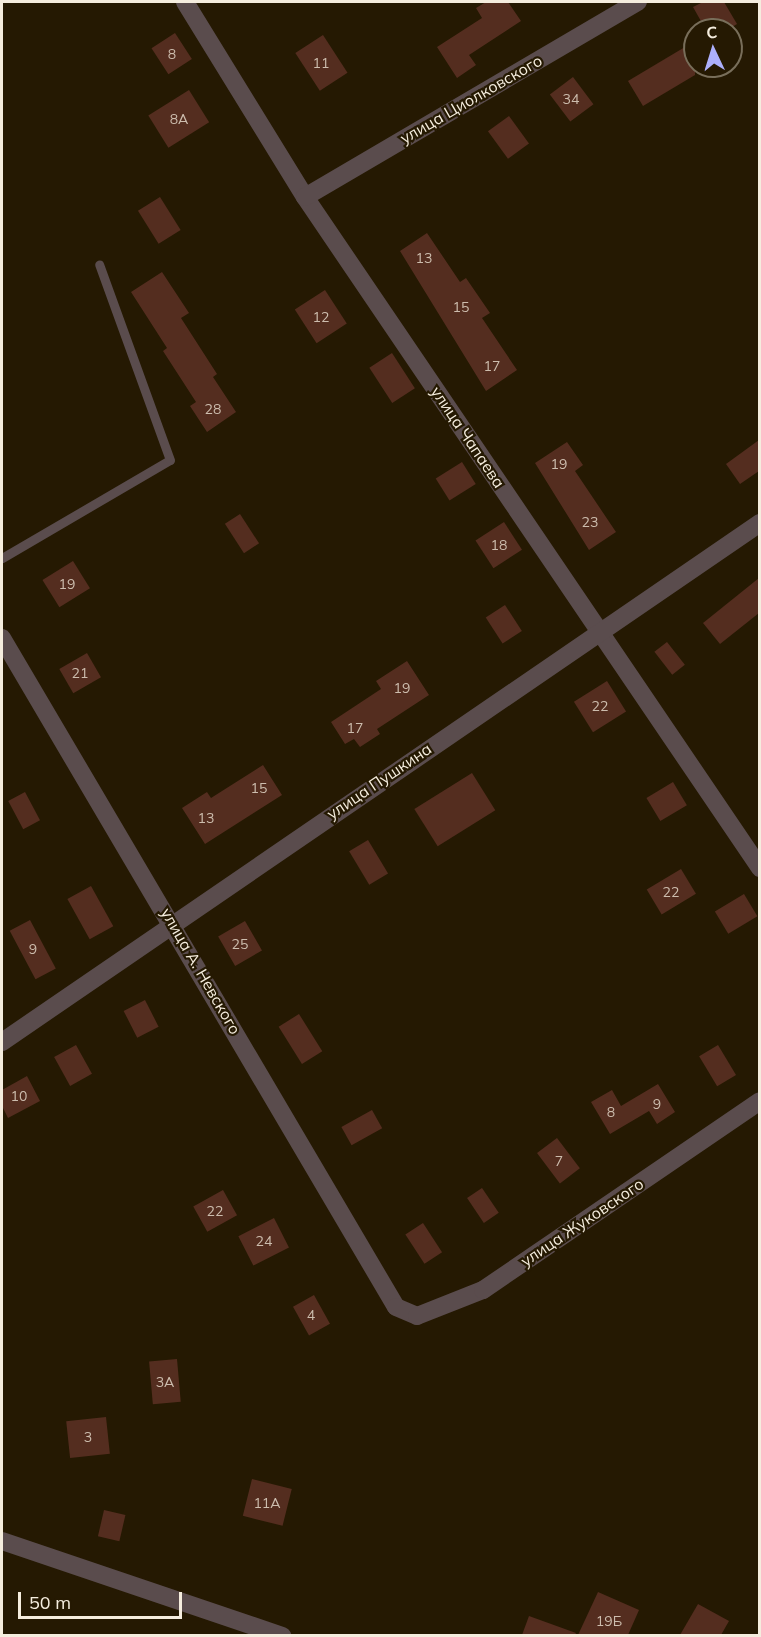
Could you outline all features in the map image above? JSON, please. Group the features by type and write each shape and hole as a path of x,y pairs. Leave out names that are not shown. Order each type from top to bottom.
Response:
{"street":[{"name":"улица Чапаева","path":"185,2 305,197 601,631 759,868"},
{"name":"улица Циолковского","path":"305,197 638,2"},
{"name":"улица Пушкина","path":"2,1042 172,922 759,523"},
{"name":"улица А. Невского","path":"2,638 172,922 396,1307"},
{"name":"улица Жуковского","path":"396,1307 417,1316 483,1290 759,1101"},
{"path":"2,1541 282,1635"}],"lane":[{"path":"2,558 170,460 99,264"}],"building":[{"path":"486,2 508,2 521,21 469,55 476,65 457,78 437,47 482,18 476,8"},
{"path":"703,2 724,2 733,18 699,18 693,7"},
{"path":"175,33 192,59 168,74 152,48"},
{"path":"323,35 348,73 320,91 295,53"},
{"path":"683,48 683,78 690,78 643,106 628,81"},
{"path":"573,77 593,104 570,122 550,94"},
{"path":"189,90 209,122 168,148 148,115"},
{"path":"509,116 529,144 508,159 488,131"},
{"path":"160,197 181,230 159,244 138,211"},
{"path":"427,233 460,282 466,278 490,313 482,318 517,370 486,391 400,251"},
{"path":"162,272 189,313 181,318 217,374 213,377 236,412 207,432 190,406 196,402 163,351 167,348 131,292"},
{"path":"325,290 347,324 317,343 295,310"},
{"path":"392,353 415,388 392,403 369,368"},
{"path":"759,440 759,471 740,484 726,464"},
{"path":"567,442 583,465 575,471 616,532 589,550 535,463"},
{"path":"462,462 476,484 449,500 436,478"},
{"path":"240,514 259,543 244,553 225,524"},
{"path":"504,522 522,550 493,568 475,541"},
{"path":"73,561 90,588 59,607 42,580"},
{"path":"759,578 759,613 720,644 703,623"},
{"path":"505,605 522,631 503,644 486,618"},
{"path":"667,642 685,665 672,675 654,652"},
{"path":"87,653 101,677 73,693 59,669"},
{"path":"407,661 429,695 377,729 380,734 360,747 354,739 345,744 331,722 381,689 376,681"},
{"path":"607,681 626,712 593,732 574,702"},
{"path":"263,765 282,795 205,844 182,808 207,792 211,798"},
{"path":"472,773 495,810 438,846 414,809"},
{"path":"673,782 687,805 660,821 646,798"},
{"path":"25,792 40,820 23,829 8,801"},
{"path":"368,840 388,873 369,885 349,851"},
{"path":"681,869 696,894 662,914 647,890"},
{"path":"91,886 113,926 90,939 67,899"},
{"path":"744,894 757,916 728,934 715,912"},
{"path":"30,920 56,969 36,979 10,931"},
{"path":"245,921 262,950 235,966 218,936"},
{"path":"145,1000 159,1027 137,1038 124,1011"},
{"path":"299,1014 322,1051 302,1064 279,1027"},
{"path":"76,1045 92,1074 70,1086 54,1057"},
{"path":"718,1045 736,1075 717,1086 699,1056"},
{"path":"27,1076 40,1101 8,1118 2,1106 2,1090"},
{"path":"658,1084 675,1112 657,1124 649,1111 610,1134 591,1102 612,1090 621,1106"},
{"path":"372,1110 382,1128 352,1145 341,1127"},
{"path":"557,1138 580,1168 560,1183 537,1153"},
{"path":"482,1188 499,1213 484,1223 467,1198"},
{"path":"223,1190 237,1215 207,1232 193,1206"},
{"path":"274,1218 289,1247 253,1266 238,1236"},
{"path":"423,1223 442,1252 424,1264 405,1234"},
{"path":"314,1295 330,1324 309,1335 293,1307"},
{"path":"177,1359 181,1402 153,1404 149,1361"},
{"path":"106,1417 110,1454 70,1458 66,1421"},
{"path":"252,1479 292,1489 283,1526 243,1516"},
{"path":"104,1510 125,1515 119,1541 98,1536"},
{"path":"598,1592 639,1610 628,1635 578,1635"},
{"path":"698,1604 729,1621 721,1635 680,1635"},
{"path":"529,1616 576,1633 575,1635 522,1635"}]}
